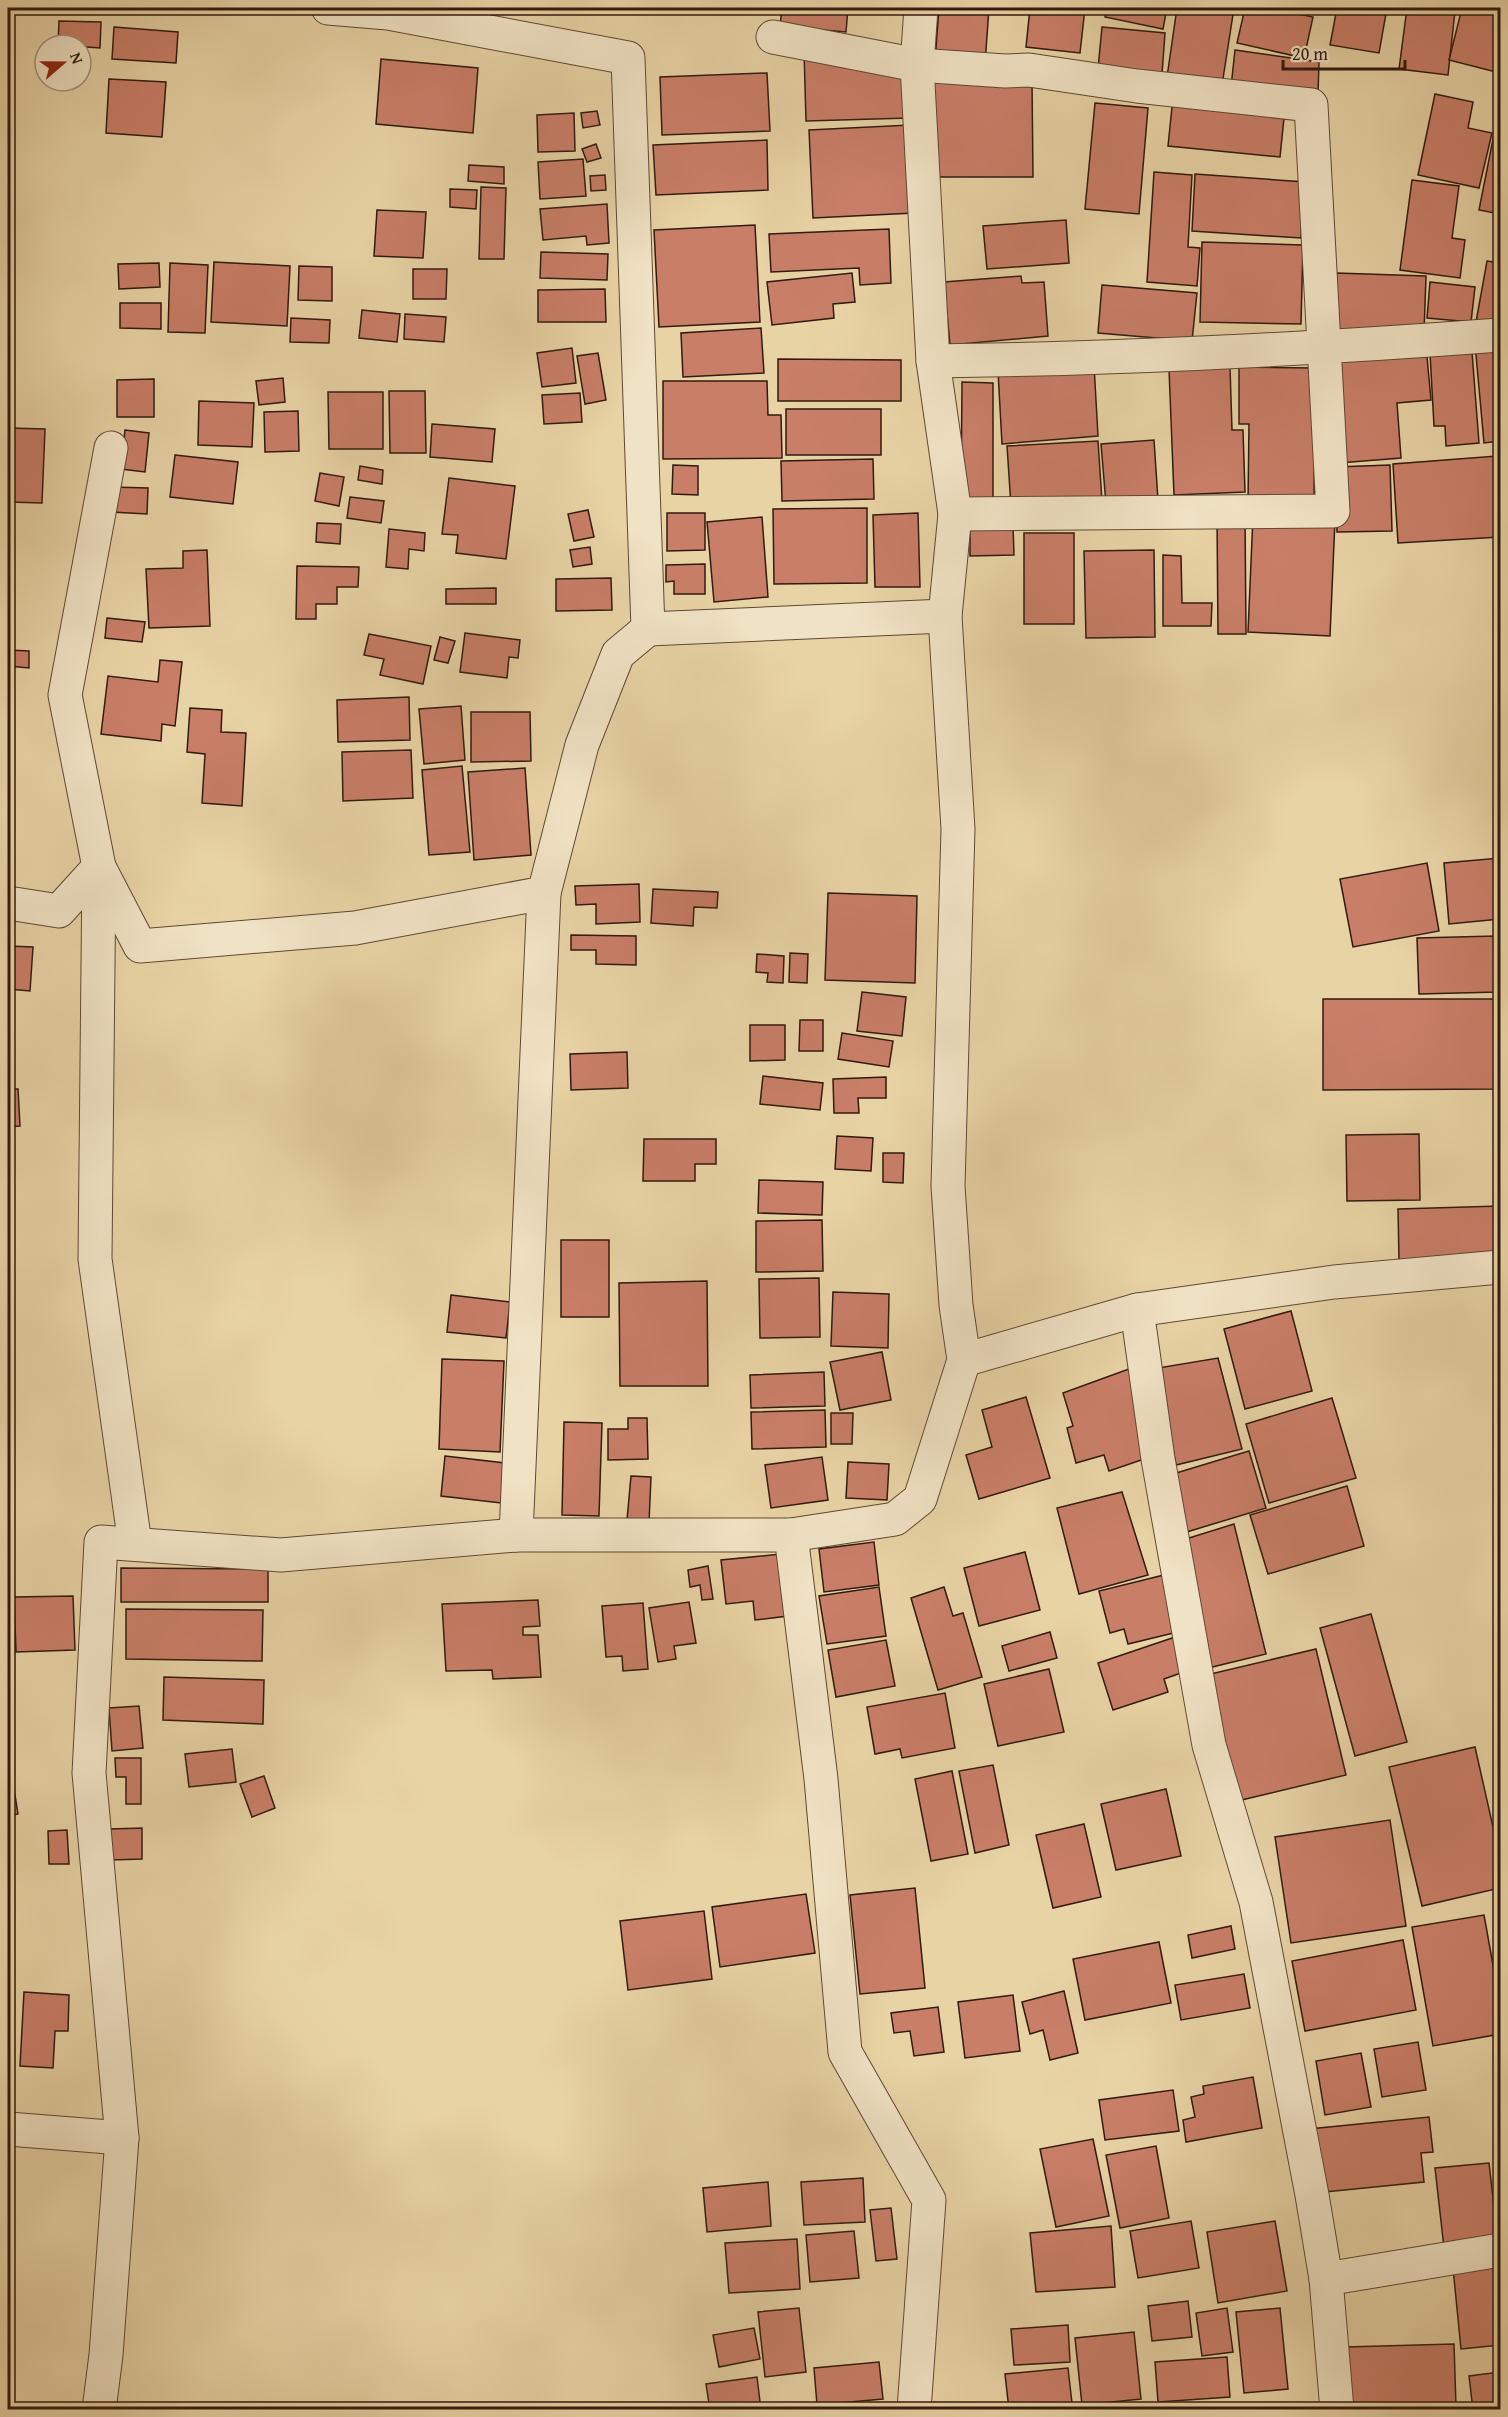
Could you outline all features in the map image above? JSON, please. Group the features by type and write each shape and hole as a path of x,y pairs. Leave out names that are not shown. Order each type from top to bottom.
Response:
{"street":[{"path":"327,8 388,13 628,58 648,629"},
{"path":"99,2409 106,2355 122,2138 89,1773 101,1542 281,1555 516,1535 791,1535 896,1519 920,1499 964,1360 956,1305 948,1186 958,829 945,616 955,514 933,361 917,65 921,8"},
{"path":"773,37 917,65 1005,71 1029,70 1137,86 1311,105 1326,348 1333,511 955,514"},
{"path":"933,361 1082,359 1326,348 1500,335"},
{"path":"111,448 65,695 99,867 95,1259 135,1544"},
{"path":"516,1535 544,892 582,745 618,654 648,629 945,616"},
{"path":"99,867 140,946 355,928 544,892"},
{"path":"8,903 59,911 99,867"},
{"path":"964,1360 1137,1310 1334,1282 1500,1267"},
{"path":"1137,1310 1158,1460 1209,1745 1256,1902 1326,2279 1337,2409"},
{"path":"791,1535 821,1779 846,2052 929,2200 914,2409"},
{"path":"8,2129 122,2138"},
{"path":"1326,2279 1500,2250"}],"building":[{"path":"564,8 611,8 611,11"},
{"path":"782,8 848,8 846,32 780,26"},
{"path":"939,8 989,8 985,64 935,61"},
{"path":"1030,8 1085,8 1080,53 1026,47"},
{"path":"1107,8 1167,8 1163,29 1105,17"},
{"path":"1177,8 1234,8 1222,85 1167,77"},
{"path":"1245,8 1270,8 1313,17 1304,58 1237,43"},
{"path":"1337,8 1387,8 1379,53 1330,45"},
{"path":"1407,8 1455,11 1448,75 1399,69"},
{"path":"1462,8 1500,8 1500,73 1449,60"},
{"path":"59,21 101,22 100,48 93,48 93,33 58,33"},
{"path":"114,27 178,32 176,63 112,59"},
{"path":"1102,27 1165,33 1162,74 1098,69"},
{"path":"804,50 903,73 909,118 806,121"},
{"path":"1235,50 1319,62 1318,95 1231,87"},
{"path":"381,59 478,68 473,133 376,124"},
{"path":"930,68 1032,81 1033,177 938,177"},
{"path":"767,73 770,131 662,135 660,77"},
{"path":"109,79 166,82 162,137 106,133"},
{"path":"1435,94 1473,102 1468,128 1492,133 1479,188 1418,175"},
{"path":"1173,97 1285,108 1280,157 1168,146"},
{"path":"1095,103 1148,108 1139,214 1085,209"},
{"path":"597,111 600,125 583,128 581,113"},
{"path":"574,113 575,151 538,152 537,115"},
{"path":"910,125 914,213 813,218 809,130"},
{"path":"1494,134 1500,135 1500,214 1479,210"},
{"path":"767,140 768,190 656,195 653,145"},
{"path":"596,144 601,158 587,162 582,149"},
{"path":"583,159 586,196 540,199 538,162"},
{"path":"469,165 504,167 504,184 468,181"},
{"path":"1154,172 1192,175 1188,247 1200,248 1197,286 1147,282"},
{"path":"1195,174 1305,182 1301,238 1192,231"},
{"path":"605,175 606,190 591,191 590,176"},
{"path":"1412,180 1459,186 1452,238 1465,240 1460,278 1400,270"},
{"path":"481,187 506,188 504,259 479,259"},
{"path":"450,189 477,190 476,209 450,207"},
{"path":"607,204 609,243 587,245 586,236 543,240 540,209"},
{"path":"377,210 426,212 423,258 374,256"},
{"path":"1066,220 1069,263 987,269 983,226"},
{"path":"755,225 760,322 659,327 654,230"},
{"path":"889,229 891,283 860,285 859,268 771,272 769,234"},
{"path":"1202,242 1303,245 1301,324 1200,322"},
{"path":"541,252 608,254 607,280 540,278"},
{"path":"1487,261 1500,263 1500,327 1476,322"},
{"path":"214,262 290,266 287,326 211,322"},
{"path":"159,263 160,287 119,289 118,264"},
{"path":"170,263 208,265 205,333 168,332"},
{"path":"299,266 332,267 332,301 298,300"},
{"path":"413,269 447,269 446,299 413,299"},
{"path":"852,273 855,302 833,304 834,318 772,325 767,282"},
{"path":"1336,273 1426,276 1424,333 1334,330"},
{"path":"1021,276 1022,283 1044,282 1048,336 950,345 944,282"},
{"path":"1430,282 1475,287 1471,322 1427,318"},
{"path":"1102,285 1197,293 1192,341 1098,333"},
{"path":"605,289 606,322 538,322 538,290"},
{"path":"120,303 161,303 161,329 120,328"},
{"path":"362,310 400,314 397,342 359,338"},
{"path":"405,314 446,317 444,342 404,339"},
{"path":"291,318 330,320 329,343 290,342"},
{"path":"761,328 764,373 683,377 681,333"},
{"path":"1500,342 1500,441 1484,443 1475,344"},
{"path":"572,348 576,383 542,387 537,353"},
{"path":"1472,352 1479,443 1446,446 1445,426 1434,426 1430,353"},
{"path":"598,353 606,400 585,404 577,356"},
{"path":"1331,356 1427,357 1431,400 1397,403 1401,458 1339,463"},
{"path":"778,359 901,360 901,401 778,401"},
{"path":"1094,365 1098,436 1002,444 998,371"},
{"path":"1230,367 1232,430 1243,430 1245,492 1174,495 1169,369"},
{"path":"1239,367 1315,368 1314,503 1248,502 1249,424 1239,424"},
{"path":"283,378 285,402 259,405 256,381"},
{"path":"154,379 154,417 117,417 117,380"},
{"path":"663,381 767,381 768,415 781,415 782,458 663,459"},
{"path":"962,382 993,383 993,500 961,500"},
{"path":"389,391 425,391 426,453 390,453"},
{"path":"328,392 383,392 383,449 329,449"},
{"path":"580,393 582,422 544,424 542,395"},
{"path":"199,401 254,403 252,447 198,445"},
{"path":"786,409 881,409 881,455 786,455"},
{"path":"298,411 299,451 265,452 264,412"},
{"path":"432,424 495,429 492,462 430,457"},
{"path":"8,428 45,429 42,503 8,502"},
{"path":"125,430 149,433 145,472 121,469"},
{"path":"1154,440 1158,500 1106,504 1101,444"},
{"path":"1098,441 1102,501 1011,506 1007,446"},
{"path":"175,455 238,462 233,504 170,497"},
{"path":"1497,456 1500,537 1398,543 1393,464"},
{"path":"873,459 874,499 782,501 781,461"},
{"path":"673,465 698,466 698,495 672,494"},
{"path":"1390,465 1392,531 1337,532 1335,467"},
{"path":"360,466 383,470 382,484 358,480"},
{"path":"320,473 344,477 339,506 315,501"},
{"path":"449,478 515,486 506,559 456,553 458,535 442,534"},
{"path":"112,487 148,488 147,514 111,512"},
{"path":"350,497 384,501 381,523 347,518"},
{"path":"867,508 867,583 774,584 773,509"},
{"path":"588,510 594,537 574,541 568,514"},
{"path":"667,513 705,513 705,550 667,551"},
{"path":"918,513 920,587 875,587 873,515"},
{"path":"1217,516 1245,516 1246,634 1218,634"},
{"path":"1253,516 1335,520 1330,636 1248,632"},
{"path":"762,517 768,597 714,602 707,522"},
{"path":"317,523 341,524 340,544 316,542"},
{"path":"1013,525 1014,555 970,556 970,526"},
{"path":"389,529 425,533 424,551 409,549 408,569 386,567"},
{"path":"1024,533 1074,533 1074,624 1024,624"},
{"path":"590,547 592,564 573,567 570,550"},
{"path":"207,550 210,626 149,628 146,569 183,568 183,551"},
{"path":"1154,550 1155,637 1086,638 1084,551"},
{"path":"1163,555 1181,556 1182,603 1212,603 1211,626 1163,626"},
{"path":"705,564 705,594 674,594 674,581 666,582 666,565"},
{"path":"297,566 359,567 358,587 337,587 337,604 316,604 316,619 296,619"},
{"path":"611,578 612,610 556,611 556,579"},
{"path":"496,588 496,604 446,604 446,589"},
{"path":"107,618 145,622 142,642 105,638"},
{"path":"465,633 520,640 518,658 509,657 507,678 460,672"},
{"path":"369,634 431,646 423,684 380,675 384,659 364,655"},
{"path":"440,637 455,641 448,663 434,660"},
{"path":"8,650 29,651 29,668 8,666"},
{"path":"160,660 182,662 175,726 162,724 161,741 101,734 108,676 158,682"},
{"path":"409,697 410,740 338,742 337,700"},
{"path":"461,706 465,760 424,764 419,709"},
{"path":"190,708 222,710 221,732 246,733 242,806 202,803 205,754 187,752"},
{"path":"471,712 530,712 531,761 471,762"},
{"path":"411,750 413,798 343,801 342,752"},
{"path":"462,766 470,852 429,855 422,770"},
{"path":"525,768 531,855 474,860 468,772"},
{"path":"1500,858 1500,919 1449,924 1444,863"},
{"path":"1427,863 1439,931 1353,947 1340,879"},
{"path":"639,884 640,922 596,924 596,904 576,905 575,886"},
{"path":"653,889 718,892 717,908 694,907 693,926 651,923"},
{"path":"828,893 917,896 915,983 825,980"},
{"path":"571,935 636,936 636,965 596,964 596,950 571,950"},
{"path":"1496,936 1498,992 1419,994 1417,938"},
{"path":"8,946 33,947 30,991 8,989"},
{"path":"790,953 808,954 807,983 789,982"},
{"path":"757,954 784,956 783,983 767,982 768,973 756,972"},
{"path":"862,992 906,997 902,1036 857,1031"},
{"path":"1323,999 1500,999 1500,1089 1323,1090"},
{"path":"800,1020 823,1020 823,1051 799,1051"},
{"path":"750,1025 785,1025 785,1060 750,1061"},
{"path":"842,1033 893,1041 889,1067 838,1059"},
{"path":"627,1052 628,1088 571,1090 570,1054"},
{"path":"763,1076 823,1083 820,1110 760,1104"},
{"path":"886,1077 886,1098 858,1098 859,1113 834,1113 833,1079"},
{"path":"8,1089 18,1089 20,1126 8,1127"},
{"path":"1419,1134 1420,1200 1347,1201 1346,1135"},
{"path":"837,1136 873,1138 871,1171 835,1169"},
{"path":"644,1139 716,1139 716,1164 695,1164 695,1181 643,1181"},
{"path":"883,1153 904,1153 903,1183 883,1182"},
{"path":"759,1180 823,1182 822,1215 758,1213"},
{"path":"1500,1206 1500,1257 1399,1260 1398,1209"},
{"path":"822,1220 823,1271 756,1272 756,1221"},
{"path":"561,1240 609,1240 609,1317 561,1317"},
{"path":"819,1278 820,1337 760,1338 759,1279"},
{"path":"707,1281 708,1386 620,1386 619,1283"},
{"path":"833,1292 889,1294 888,1348 831,1346"},
{"path":"451,1295 510,1302 506,1338 447,1332"},
{"path":"1291,1311 1312,1391 1245,1409 1224,1329"},
{"path":"882,1352 891,1400 840,1410 830,1362"},
{"path":"1218,1358 1242,1449 1176,1465 1158,1368"},
{"path":"442,1359 504,1361 500,1452 439,1449"},
{"path":"1137,1366 1153,1456 1109,1471 1104,1455 1076,1463 1067,1428 1073,1426 1063,1393"},
{"path":"824,1372 825,1406 751,1408 750,1375"},
{"path":"1026,1397 1050,1478 979,1499 966,1455 992,1447 982,1410"},
{"path":"1332,1398 1356,1478 1269,1503 1246,1424"},
{"path":"825,1410 826,1447 752,1449 751,1412"},
{"path":"831,1413 853,1413 852,1444 831,1444"},
{"path":"628,1418 647,1418 648,1459 608,1460 608,1429 628,1429"},
{"path":"564,1422 602,1423 599,1516 562,1515"},
{"path":"1249,1451 1266,1508 1180,1534 1163,1477"},
{"path":"445,1456 505,1463 501,1503 441,1496"},
{"path":"822,1457 828,1500 771,1508 765,1465"},
{"path":"848,1462 889,1464 887,1500 846,1498"},
{"path":"631,1476 651,1477 649,1522 627,1520"},
{"path":"1347,1486 1364,1546 1268,1574 1250,1515"},
{"path":"1122,1492 1148,1575 1079,1594 1057,1508"},
{"path":"1234,1524 1266,1654 1208,1668 1176,1542"},
{"path":"874,1542 879,1585 824,1592 819,1549"},
{"path":"1025,1552 1040,1610 979,1626 964,1568"},
{"path":"781,1554 788,1616 755,1620 753,1601 726,1604 721,1560"},
{"path":"708,1566 713,1599 702,1600 700,1585 690,1587 688,1570"},
{"path":"121,1568 268,1569 268,1602 121,1602"},
{"path":"1172,1573 1186,1630 1128,1644 1124,1629 1110,1633 1099,1591"},
{"path":"879,1587 886,1636 827,1644 819,1596"},
{"path":"944,1587 953,1616 963,1613 982,1677 938,1690 911,1598"},
{"path":"73,1596 75,1650 16,1652 14,1597"},
{"path":"538,1600 540,1626 523,1627 523,1635 538,1635 541,1677 493,1679 492,1670 446,1671 442,1604"},
{"path":"689,1602 696,1643 674,1646 676,1659 658,1662 649,1608"},
{"path":"643,1603 648,1669 623,1671 622,1656 606,1657 602,1606"},
{"path":"126,1609 263,1610 262,1661 126,1659"},
{"path":"1371,1614 1407,1742 1355,1756 1320,1628"},
{"path":"1050,1632 1057,1658 1009,1671 1002,1646"},
{"path":"1181,1635 1192,1669 1164,1679 1168,1692 1113,1710 1098,1663"},
{"path":"886,1640 895,1686 836,1697 828,1650"},
{"path":"1316,1649 1346,1775 1233,1802 1202,1676"},
{"path":"1049,1669 1064,1732 998,1746 984,1684"},
{"path":"164,1677 264,1680 263,1724 163,1720"},
{"path":"945,1693 955,1748 902,1758 900,1749 875,1754 867,1707"},
{"path":"139,1706 143,1748 112,1751 109,1708"},
{"path":"1475,1747 1500,1858 1500,1888 1422,1906 1389,1767"},
{"path":"232,1749 236,1782 189,1787 185,1754"},
{"path":"115,1758 141,1758 141,1804 126,1804 126,1777 116,1777"},
{"path":"993,1765 1009,1845 975,1853 959,1771"},
{"path":"952,1771 968,1854 931,1861 915,1779"},
{"path":"12,1776 18,1814 8,1816 8,1777"},
{"path":"264,1776 275,1808 252,1817 240,1784"},
{"path":"1166,1789 1181,1856 1116,1870 1101,1804"},
{"path":"1390,1820 1406,1926 1291,1943 1275,1837"},
{"path":"1084,1824 1101,1897 1053,1908 1036,1835"},
{"path":"142,1828 142,1859 111,1860 110,1829"},
{"path":"67,1830 69,1864 49,1864 48,1831"},
{"path":"915,1888 925,1988 860,1994 850,1895"},
{"path":"806,1894 815,1953 720,1967 712,1907"},
{"path":"704,1911 712,1979 628,1990 620,1921"},
{"path":"1484,1915 1500,2004 1500,2034 1433,2046 1412,1927"},
{"path":"1231,1926 1235,1949 1192,1958 1188,1935"},
{"path":"1403,1940 1416,2010 1305,2031 1292,1961"},
{"path":"1159,1942 1171,2003 1085,2020 1073,1959"},
{"path":"1244,1974 1250,2008 1181,2020 1175,1985"},
{"path":"1064,1991 1078,2053 1050,2060 1043,2030 1030,2034 1022,2002"},
{"path":"24,1992 69,1995 68,2031 55,2031 53,2068 20,2066"},
{"path":"1013,1995 1020,2051 965,2058 958,2002"},
{"path":"938,2007 944,2052 914,2056 910,2031 894,2033 891,2013"},
{"path":"1418,2042 1426,2090 1382,2097 1374,2049"},
{"path":"1361,2053 1371,2107 1325,2115 1316,2061"},
{"path":"1253,2077 1262,2128 1186,2142 1183,2120 1195,2117 1191,2097 1204,2094 1203,2086"},
{"path":"1173,2090 1179,2131 1105,2140 1099,2100"},
{"path":"1429,2117 1433,2152 1421,2153 1424,2182 1315,2193 1309,2129"},
{"path":"1093,2139 1109,2216 1056,2227 1040,2149"},
{"path":"1156,2146 1169,2218 1120,2228 1106,2155"},
{"path":"1489,2163 1498,2242 1444,2248 1435,2168"},
{"path":"863,2178 865,2222 804,2225 801,2182"},
{"path":"768,2182 771,2226 707,2232 703,2188"},
{"path":"891,2208 897,2259 876,2261 870,2210"},
{"path":"1191,2221 1199,2268 1138,2278 1130,2231"},
{"path":"1275,2221 1287,2291 1218,2303 1207,2232"},
{"path":"1111,2226 1115,2287 1036,2292 1030,2233"},
{"path":"854,2231 859,2278 810,2282 806,2235"},
{"path":"797,2239 800,2289 729,2293 725,2243"},
{"path":"1500,2263 1500,2345 1461,2349 1453,2268"},
{"path":"1188,2301 1192,2337 1152,2341 1148,2306"},
{"path":"799,2308 806,2372 765,2377 758,2312"},
{"path":"1227,2308 1233,2352 1202,2356 1196,2313"},
{"path":"1280,2308 1288,2389 1244,2393 1236,2312"},
{"path":"1068,2325 1070,2362 1014,2365 1011,2329"},
{"path":"754,2328 760,2359 719,2367 713,2335"},
{"path":"1134,2332 1141,2399 1082,2405 1075,2338"},
{"path":"1454,2344 1456,2406 1347,2409 1345,2347"},
{"path":"1227,2357 1230,2397 1158,2402 1155,2362"},
{"path":"879,2362 883,2399 817,2405 814,2368"},
{"path":"1068,2368 1072,2403 1009,2410 1005,2374"},
{"path":"1500,2372 1500,2410 1473,2410 1469,2376"},
{"path":"757,2377 761,2410 710,2410 706,2384"}]}
